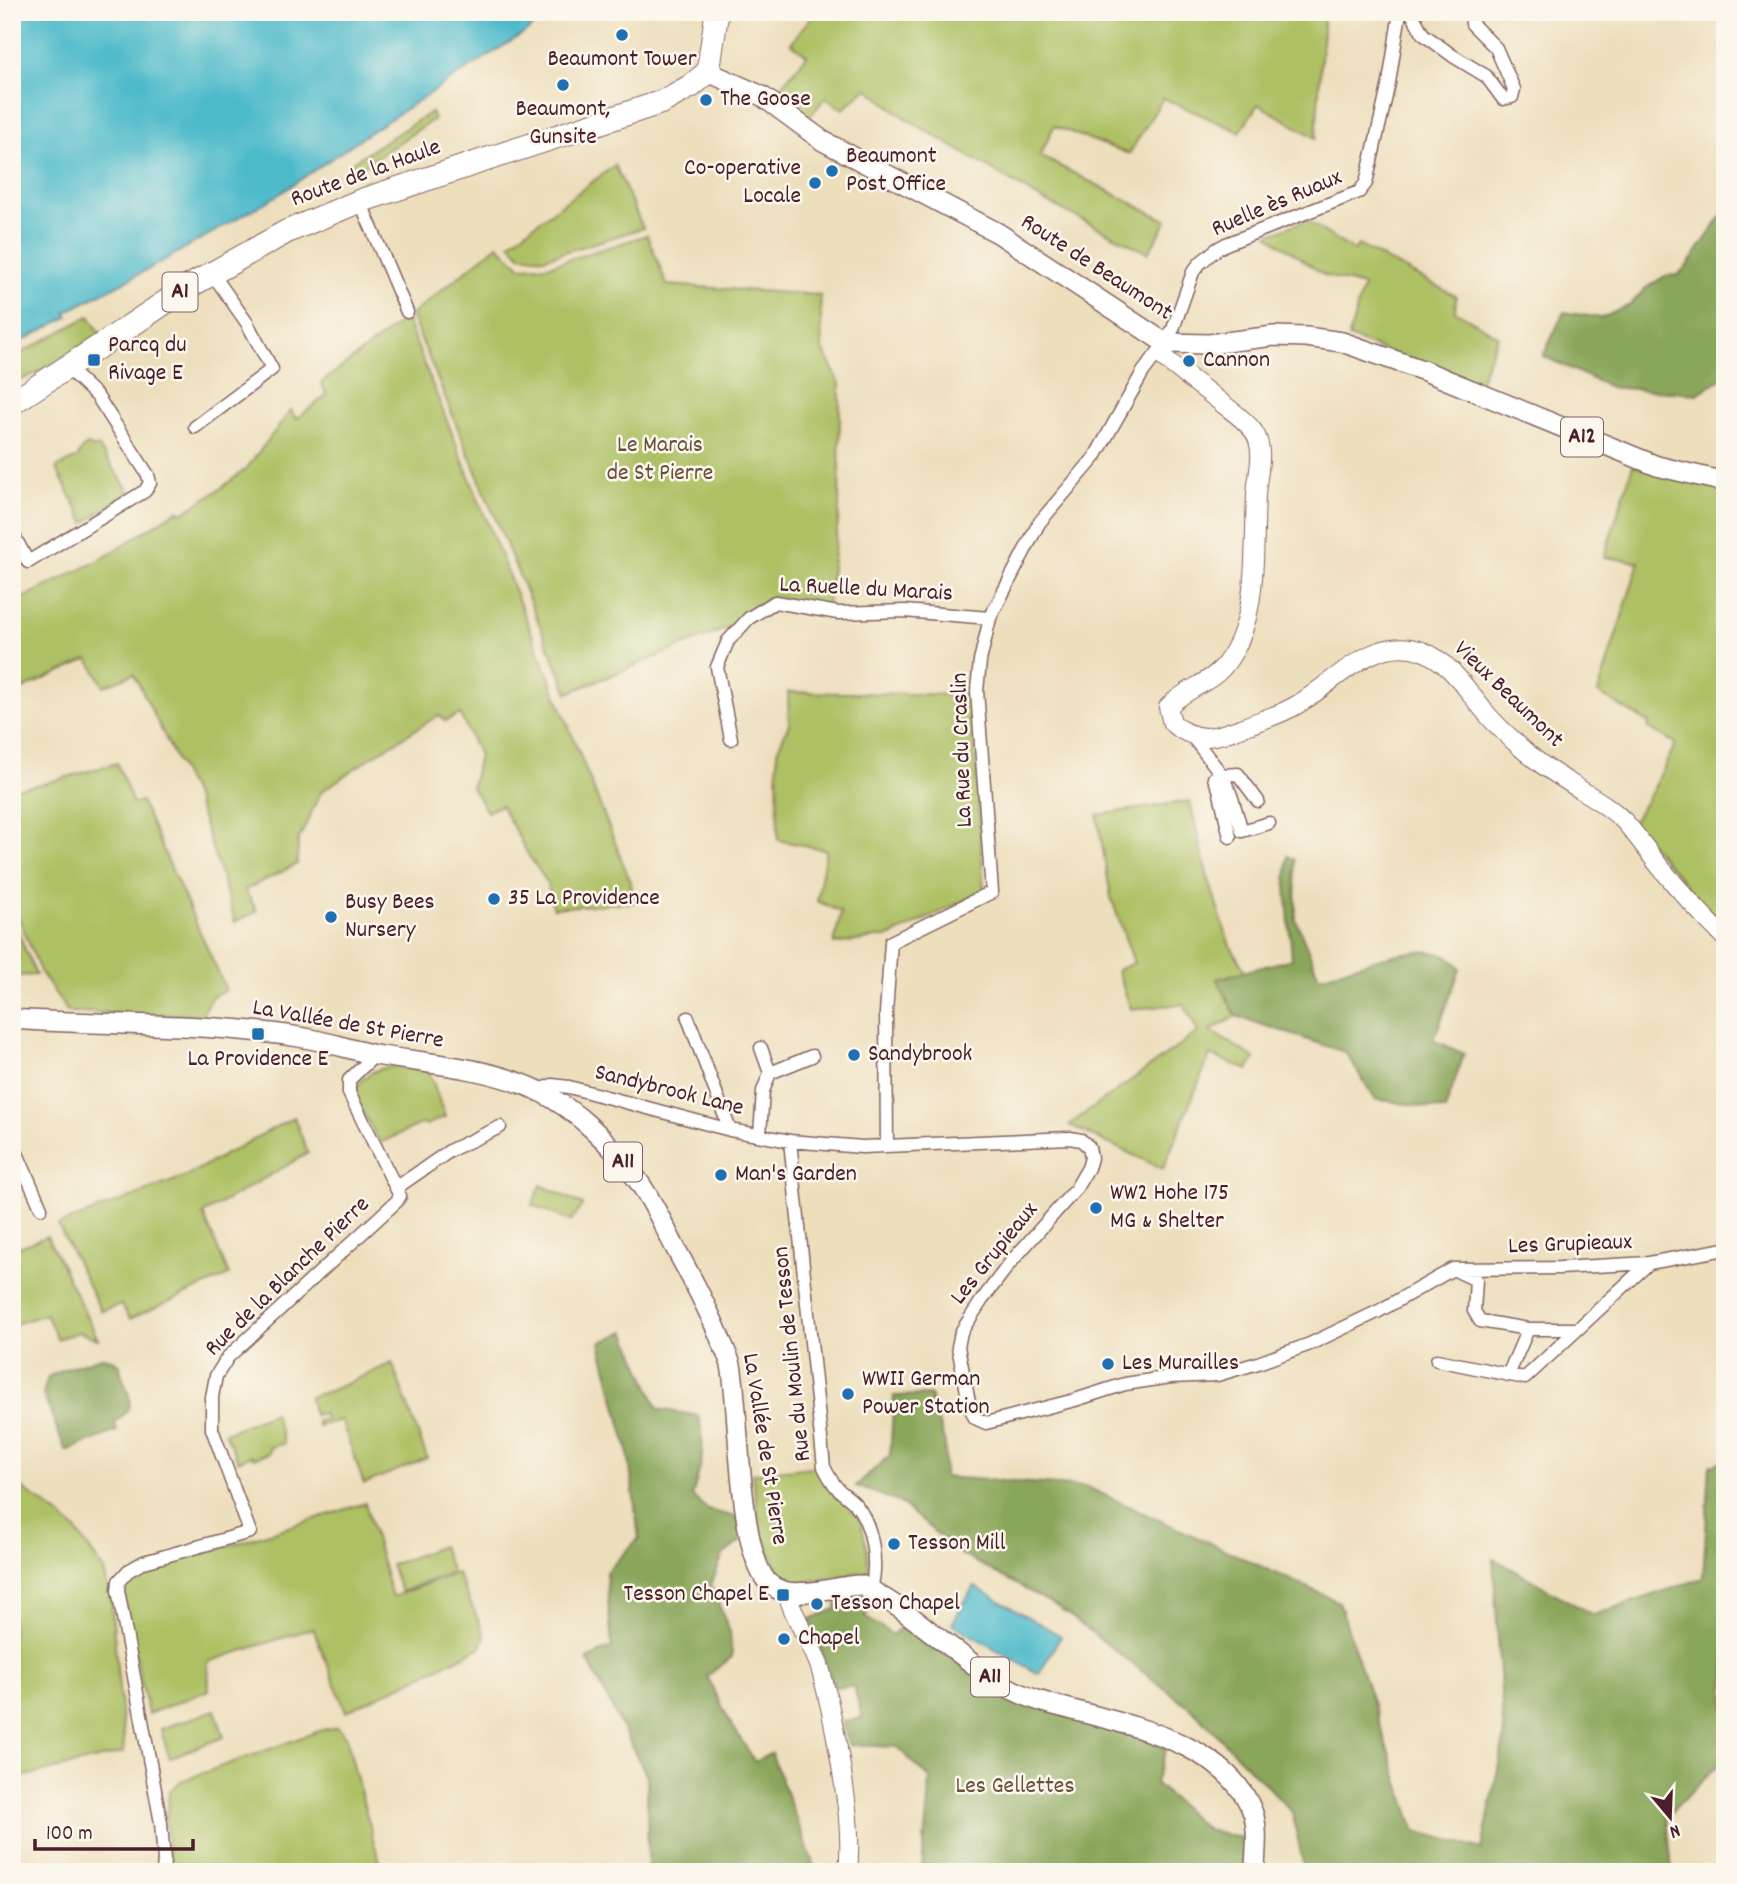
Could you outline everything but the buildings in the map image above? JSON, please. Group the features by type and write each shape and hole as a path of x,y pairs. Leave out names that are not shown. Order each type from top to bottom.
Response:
{"highway":[{"path":"708,72 717,12"},
{"name":"Route de la Haule","path":"12,403 212,272 286,232 360,201 663,102 691,86 708,72"}],"main road":[{"name":"Route de Beaumont","path":"708,72 762,96 823,141 998,233 1165,343 1209,344 1274,336 1342,342 1425,371 1657,467 1725,482"},
{"name":"La Vallée de St Pierre","path":"12,1019 185,1026 300,1037 375,1055 503,1078 539,1091 555,1101 592,1129 621,1158 638,1180 713,1320 730,1364 749,1535 766,1581 774,1588 787,1593"},
{"name":"A11","path":"787,1593 860,1585 901,1609 1009,1689 1036,1700 1136,1726 1183,1746 1213,1763 1232,1777 1254,1815 1255,1872"}],"street":[{"name":"Ruelle ès Ruaux","path":"1165,343 1173,329 1193,272 1217,249 1359,192 1366,183 1389,83 1400,12"},
{"path":"1411,12 1423,34 1486,76 1503,99 1512,97 1514,89 1496,48 1472,24 1471,12"},
{"path":"360,201 407,312"},
{"path":"195,427 272,369 247,323 212,272"},
{"name":"La Rue du Craslin","path":"887,1146 886,1013 891,942 992,892 977,691 980,661 990,618 1039,523 1095,457 1143,372 1165,343"},
{"path":"1165,343 1163,357 1239,416 1253,431 1261,455 1256,492 1253,576 1247,617 1237,647 1218,674 1168,707 1172,723 1191,735 1222,775 1242,831 1269,823"},
{"path":"12,532 28,562 145,491 150,484 145,470 97,396 67,368"},
{"name":"La Ruelle du Marais","path":"731,739 717,667 728,641 749,618 775,602 838,613 904,611 990,618"},
{"name":"Vieux Beaumont","path":"1191,735 1207,738 1227,734 1271,718 1297,705 1373,653 1392,648 1423,651 1460,680 1488,716 1521,749 1608,807 1624,821 1674,883 1725,938"},
{"path":"1230,837 1214,778 1238,774 1258,801"},
{"path":"688,1018 730,1130"},
{"path":"760,1135 763,1091 770,1073 761,1048"},
{"name":"Rue de la Blanche Pierre","path":"163,1872 161,1823 118,1590 119,1581 128,1571 144,1562 250,1532 212,1429 212,1396 216,1377 228,1357 400,1196 348,1093 349,1080 375,1055"},
{"path":"770,1073 812,1056"},
{"name":"Sandybrook Lane","path":"539,1091 552,1085 569,1087 730,1130 790,1140"},
{"path":"396,1188 451,1150 500,1127"},
{"name":"Les Grupieaux","path":"790,1140 862,1147 1070,1138 1081,1140 1089,1147 1091,1158 1088,1168 1075,1190 1010,1263 961,1332 958,1347 970,1407 975,1418 986,1423 1125,1384 1171,1377 1217,1375 1258,1363 1310,1344 1379,1311 1453,1269 1566,1268 1649,1263 1725,1249"},
{"name":"Rue du Moulin de Tesson","path":"790,1140 824,1467 837,1488 855,1504 867,1524 874,1567 871,1590"},
{"path":"12,1142 41,1209"},
{"path":"1437,1360 1525,1378 1649,1263"},
{"path":"1453,1269 1476,1280 1474,1311 1480,1321 1528,1329 1577,1329"},
{"path":"1508,1375 1528,1329"},
{"path":"787,1593 790,1606 820,1669 835,1734 847,1801 850,1849 848,1872"}],"green space":[{"path":"815,12 1324,12 1316,138 1258,104 1240,132 1163,98 1129,154 1054,126 1040,156 1167,221 1148,253 1041,199 905,118 867,88 843,109 825,98 806,121 773,97 807,55 791,43"},
{"path":"431,112 434,119 355,172 351,163"},
{"path":"615,165 643,228 545,258 520,255 510,243"},
{"path":"1725,211 1725,376 1697,394 1610,387 1543,356 1564,312 1602,318 1630,305 1646,288 1665,276 1678,275"},
{"path":"1306,220 1354,251 1358,245 1456,296 1455,311 1498,336 1477,387 1349,337 1363,286 1324,275 1268,235"},
{"name":"Le Marais de St Pierre","path":"647,235 667,285 820,295 822,347 840,384 839,514 827,606 772,597 732,626 568,693 411,315 498,245 521,267 548,266"},
{"path":"89,316 101,335 37,373 12,384 12,358"},
{"path":"406,318 629,878 636,902 553,908 547,882 529,856 501,805 487,812 472,787 479,755 460,714 445,721 439,715 321,792 298,841 297,864 245,890 257,911 235,922 196,800 134,674 104,686 88,659 12,694 12,603 100,560 178,510 182,513 220,489 246,469 291,410 296,419 327,395 321,383"},
{"path":"88,445 94,448 98,446 129,491 85,523 56,468 77,458"},
{"path":"1633,465 1725,488 1725,930 1632,823 1652,792 1676,743 1648,728 1649,723 1598,693 1639,562 1604,557"},
{"path":"788,692 971,695 984,891 891,936 834,944 841,912 817,901 826,850 778,840 777,751 789,724"},
{"path":"117,763 133,804 141,801 226,990 212,996 202,1015 68,1012 40,971 12,901 12,789 46,783"},
{"path":"1190,801 1207,874 1229,943 1245,971 1217,979 1236,1016 1210,1031 1255,1058 1248,1070 1210,1055 1163,1169 1069,1125 1198,1032 1184,1004 1131,1009 1117,970 1134,963 1111,897 1097,815"},
{"path":"1288,856 1295,860 1296,920 1319,977 1372,960 1415,952 1434,952 1450,958 1460,969 1434,1040 1464,1054 1445,1110 1375,1099 1345,1052 1236,1016 1217,979 1292,959 1286,885"},
{"path":"12,918 36,975 12,976"},
{"path":"395,1066 429,1071 445,1117 426,1125 421,1124 380,1143 353,1094 370,1073"},
{"path":"294,1117 308,1153 203,1214 229,1275 130,1319 121,1305 101,1311 58,1225 186,1176"},
{"path":"541,1185 583,1205 571,1221 532,1205"},
{"path":"47,1236 98,1339 79,1332 57,1339 46,1314 15,1324 15,1332 12,1333 12,1250"},
{"path":"625,1331 658,1409 698,1416 702,1457 692,1496 708,1510 740,1518 742,1540 723,1555 711,1585 730,1632 732,1657 707,1676 729,1720 755,1762 771,1753 816,1871 814,1872 648,1872 647,1776 587,1659 612,1647 606,1572 639,1538 628,1451 600,1343"},
{"path":"101,1357 112,1359 120,1366 129,1394 129,1405 115,1423 117,1431 66,1451 43,1394 48,1377"},
{"path":"392,1363 427,1458 364,1484 341,1420 318,1426 317,1421 325,1419 323,1413 314,1415 309,1397 332,1390"},
{"path":"930,1395 945,1444 944,1477 1087,1487 1339,1602 1415,1831 1482,1849 1504,1739 1493,1558 1593,1615 1703,1578 1710,1466 1725,1460 1725,1758 1667,1816 1672,1872 1305,1872 1292,1812 1193,1710 1058,1607 961,1554 899,1502 856,1486 890,1455 894,1396"},
{"path":"274,1413 284,1443 269,1448 270,1453 253,1458 252,1455 238,1461 225,1433"},
{"path":"819,1466 827,1487 860,1519 869,1571 795,1583 785,1580 779,1573 760,1528 752,1474"},
{"path":"12,1481 76,1530 104,1570 111,1602 124,1742 123,1753 12,1779"},
{"path":"365,1503 392,1597 457,1573 485,1635 481,1647 346,1712 313,1628 208,1662 209,1690 148,1714 125,1605 124,1586 138,1572 169,1560 225,1547"},
{"path":"442,1546 452,1572 401,1592 391,1565"},
{"name":"Les Gellettes","path":"857,1592 875,1600 865,1617 893,1635 906,1621 999,1695 1122,1728 1166,1749 1155,1783 1207,1830 1245,1839 1243,1872 919,1872 922,1866 930,1778 897,1747 849,1745 842,1721 862,1718 854,1686 834,1687 810,1619 836,1609 837,1593"},
{"path":"215,1710 224,1737 169,1758 161,1729"},
{"path":"338,1727 347,1739 382,1872 170,1872 166,1821 169,1792 181,1781 322,1730"}],"water":[{"path":"12,12 551,12 530,29 278,195 154,266 66,312 68,317 12,346"},
{"path":"974,1586 1061,1636 1039,1674 952,1624"}],"place":[{"name":"Beaumont Tower","path":"622,35"},
{"name":"Beaumont, Gunsite","path":"563,85"},
{"name":"The Goose","path":"706,100"},
{"name":"Beaumont Post Office","path":"832,171"},
{"name":"Co-operative Locale","path":"815,183"},
{"name":"Parcq du Rivage E","path":"94,360"},
{"name":"Cannon","path":"1189,361"},
{"name":"35 La Providence","path":"494,899"},
{"name":"Busy Bees Nursery","path":"331,917"},
{"name":"La Providence E","path":"258,1034"},
{"name":"Sandybrook","path":"854,1055"},
{"name":"Man's Garden","path":"721,1175"},
{"name":"WW2 Hohe 175 MG & Shelter","path":"1096,1208"},
{"name":"Les Murailles","path":"1108,1364"},
{"name":"WWII German Power Station","path":"848,1394"},
{"name":"Tesson Mill","path":"894,1544"},
{"name":"Tesson Chapel E","path":"783,1595"},
{"name":"Tesson Chapel","path":"817,1604"},
{"name":"Chapel","path":"784,1639"}]}
